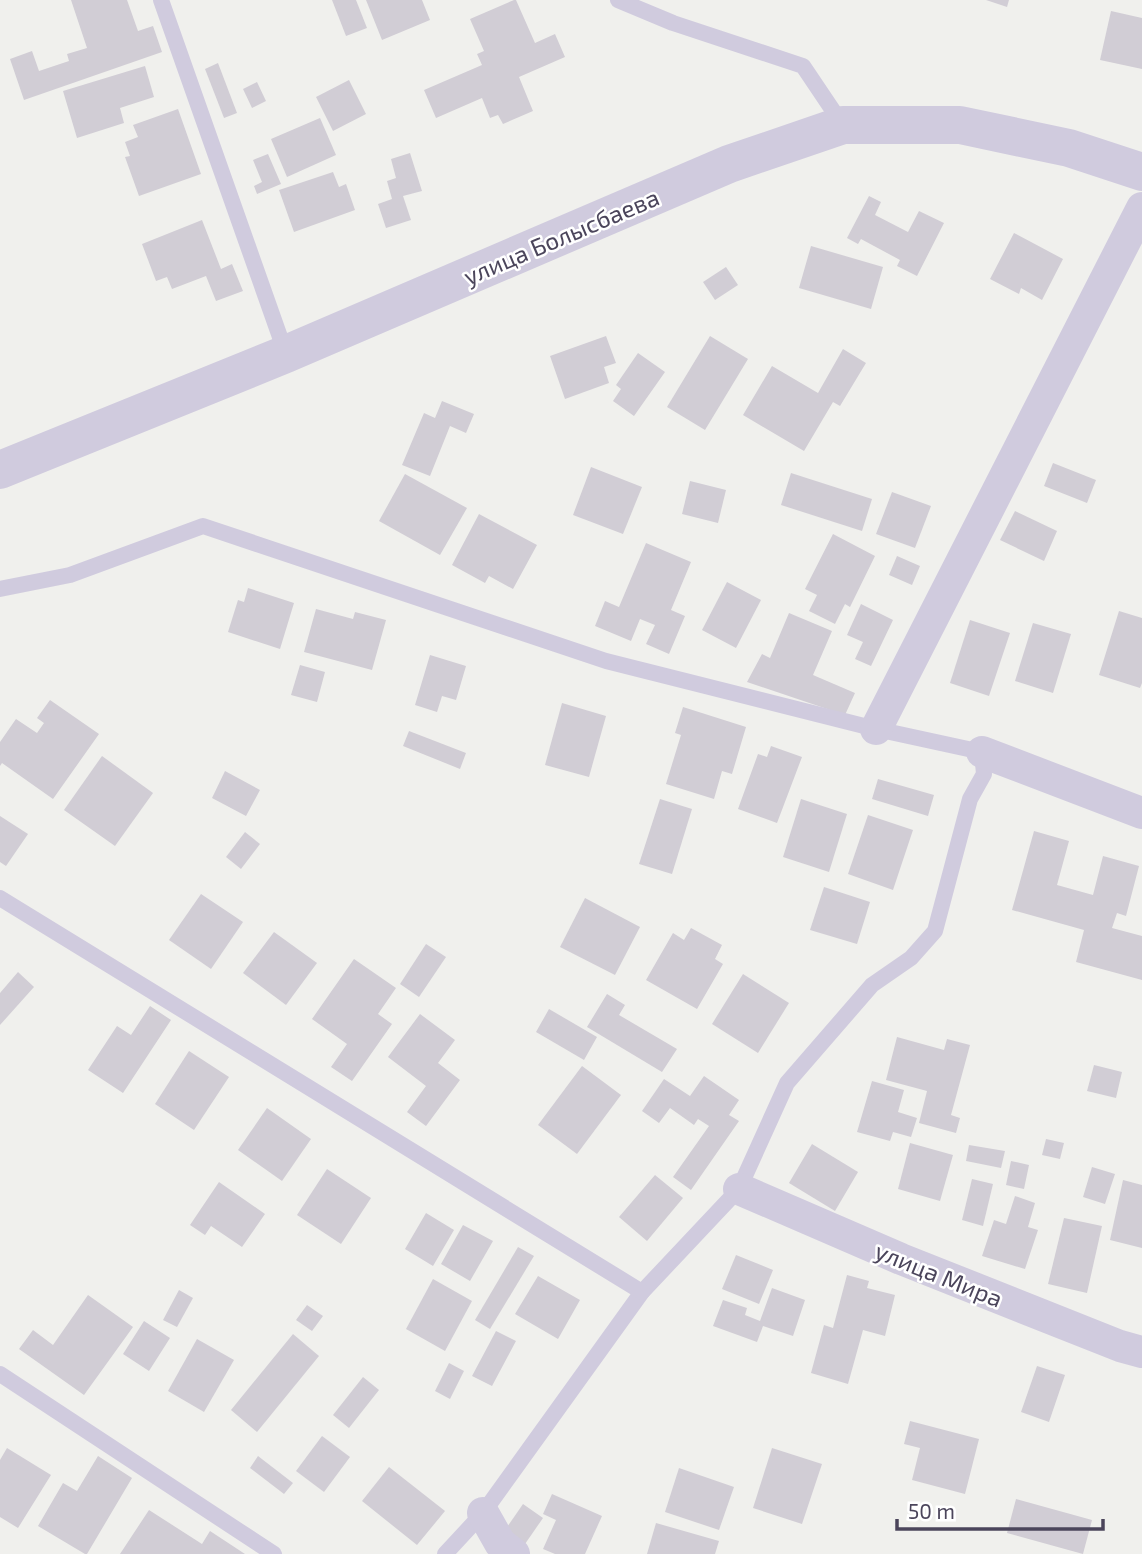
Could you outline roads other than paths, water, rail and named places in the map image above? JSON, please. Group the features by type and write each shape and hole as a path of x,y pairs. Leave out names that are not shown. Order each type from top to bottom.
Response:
{"street":[{"name":"улица Болысбаева","path":"0,470 286,354 729,164 843,125 960,125 1069,148 1142,172"},
{"path":"876,729 1142,208"},
{"path":"982,752 1142,813"},
{"name":"улица Мира","path":"738,1189 901,1259 1120,1346 1142,1352"},
{"path":"484,1513 500,1543 514,1554"}],"lane":[{"path":"161,0 286,354"},
{"path":"618,0 673,23 803,66 843,125"},
{"path":"0,589 70,575 203,526 606,661 876,729 982,752 984,774 970,799 935,931 911,958 872,985 787,1083 738,1189 642,1292 484,1513 444,1554"},
{"path":"0,898 642,1292"},
{"path":"0,1374 274,1554"}]}
